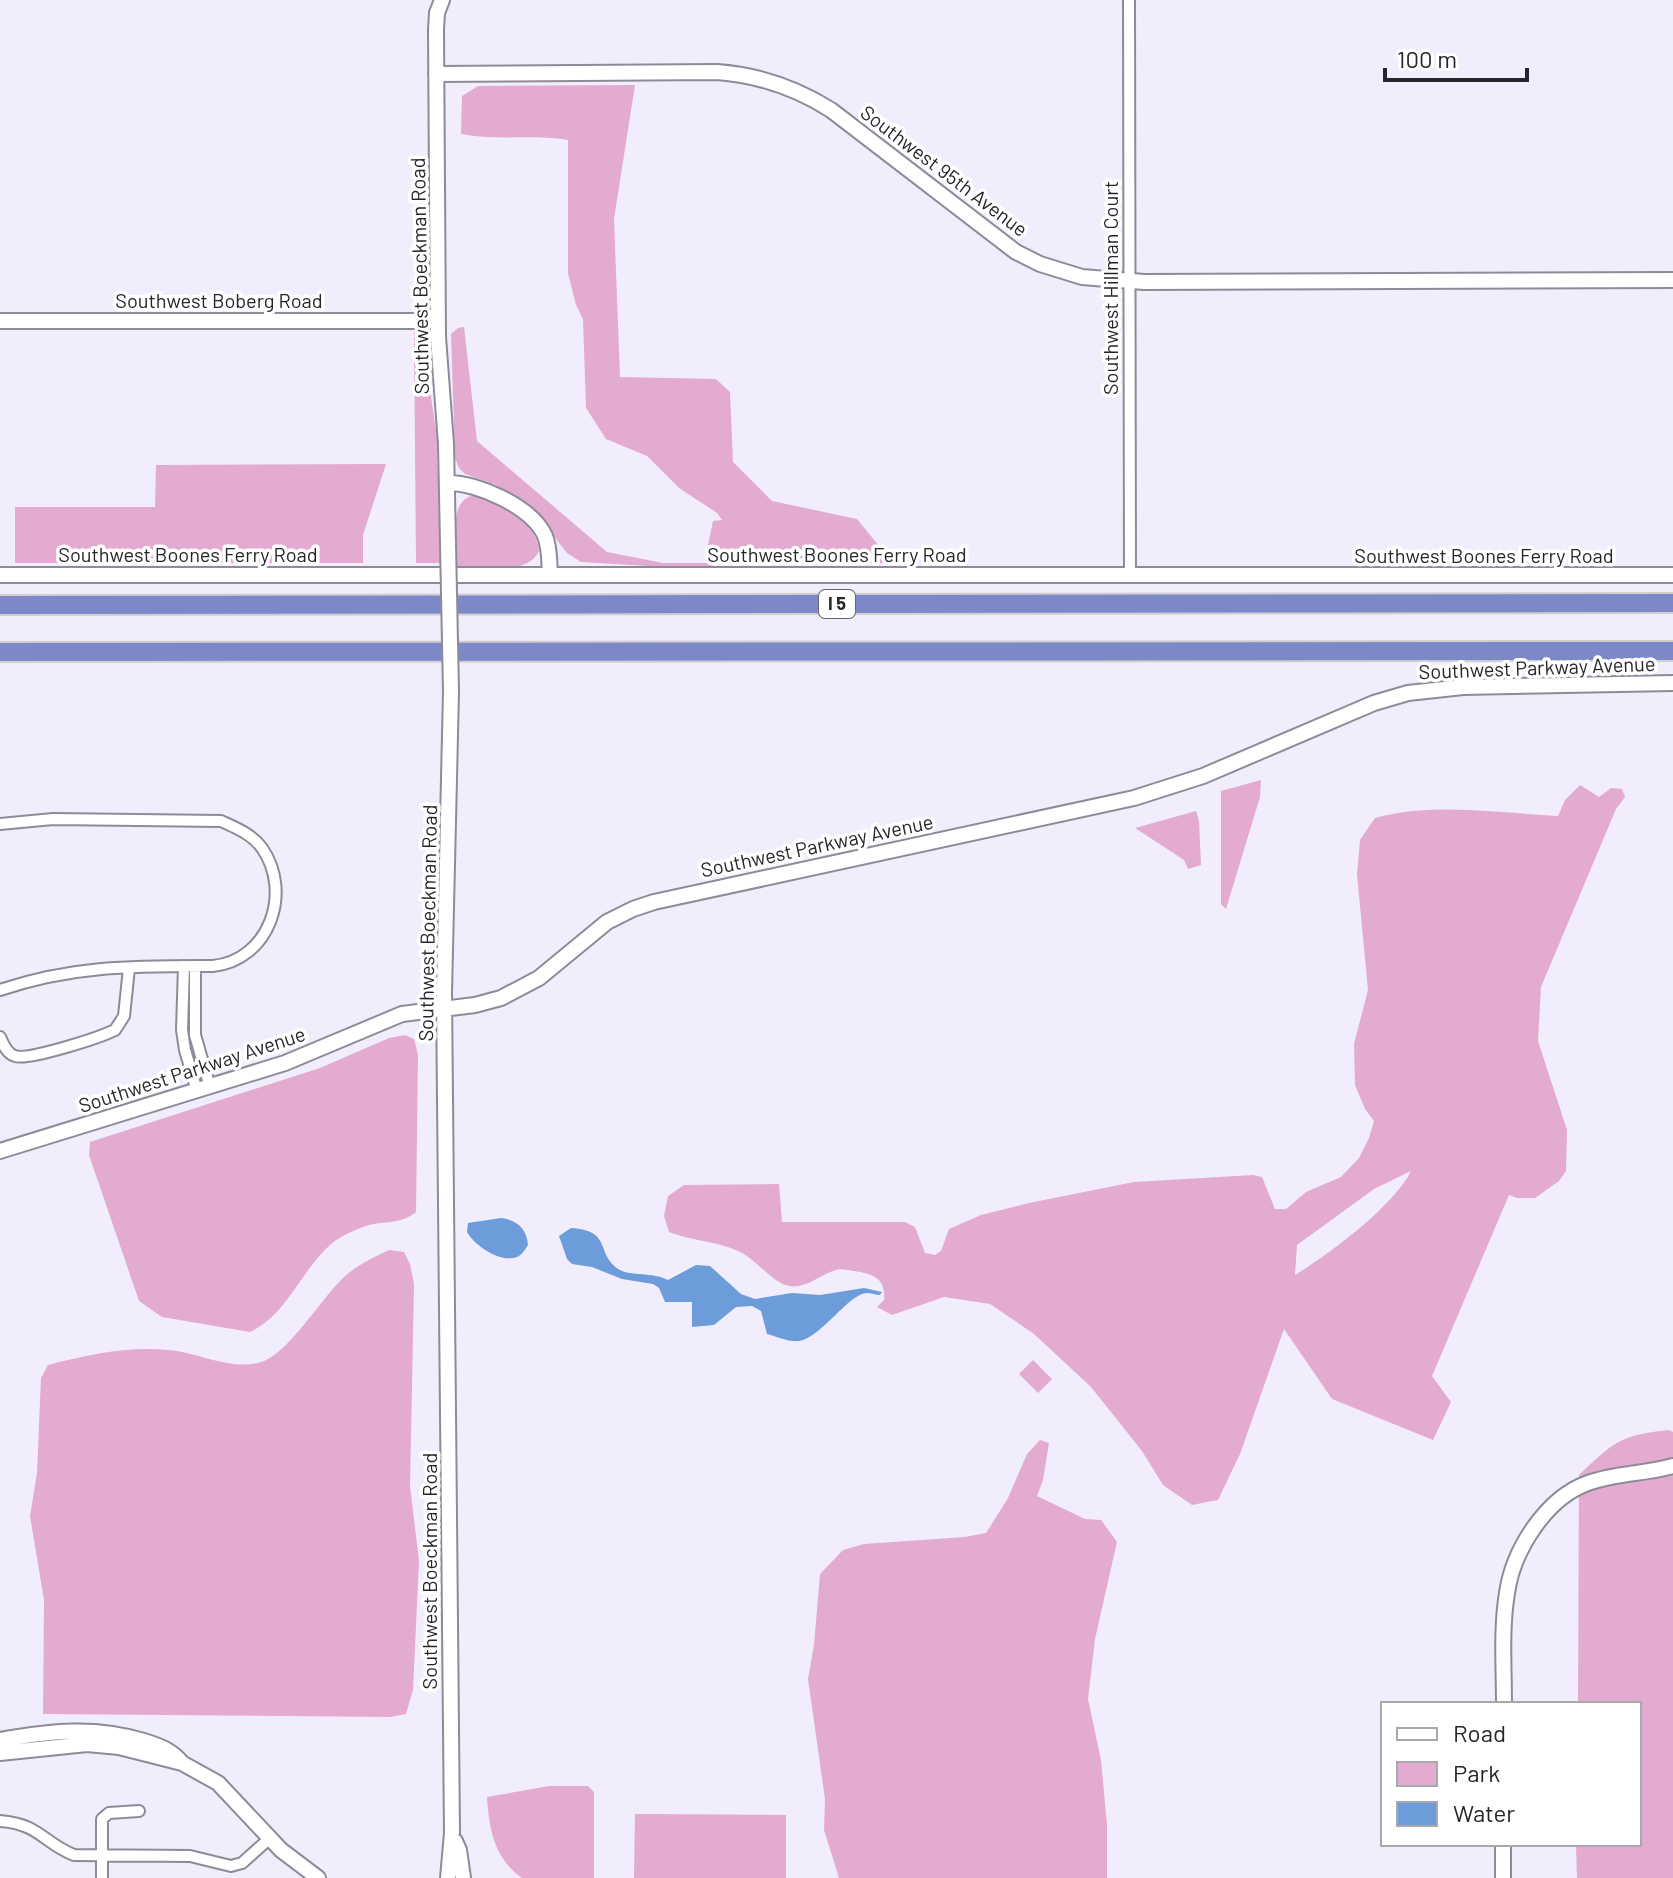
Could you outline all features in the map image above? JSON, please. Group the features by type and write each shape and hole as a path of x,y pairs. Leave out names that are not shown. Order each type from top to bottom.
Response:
{"highway":[{"name":"I 5","path":"0,605 1673,603"},
{"path":"0,652 1673,651"}],"street":[{"name":"Southwest Hillman Court","path":"1129,0 1130,576"},
{"name":"Southwest Boeckman Road","path":"436,4 438,321 447,483 451,692 445,1008 452,1833 448,1878"},
{"name":"Southwest 95th Avenue","path":"436,74 717,72 779,84 810,97 843,119 1016,252 1071,275 1104,281 1673,280"},
{"name":"Southwest Boberg Road","path":"0,321 438,321"},
{"path":"447,483 487,490 537,525 547,541 550,575"},
{"name":"Southwest Boones Ferry Road","path":"0,575 1673,575"},
{"name":"Southwest Parkway Avenue","path":"0,1151 312,1053 402,1014 489,1002 520,990 563,961 594,930 633,909 1134,798 1203,776 1400,695 1463,687 1673,683"},
{"path":"0,824 53,819 213,820 242,830 261,847 272,869 276,896 273,918 260,942 225,965 90,968 56,973 0,990"},
{"path":"190,966 203,1089"},
{"path":"0,1037 12,1055 28,1057 118,1029 124,1016 129,968"},
{"path":"1504,1702 1507,1588 1515,1563 1537,1525 1561,1499 1588,1483 1673,1466"},
{"path":"0,1740 51,1731 99,1731 163,1748 173,1752 182,1763"},
{"path":"0,1753 87,1744 119,1747 182,1763 218,1783 294,1861 318,1878"},
{"path":"102,1878 102,1819 117,1811 139,1811"},
{"path":"0,1821 39,1831 61,1849 74,1855 190,1856 237,1865"},
{"name":"Southwest Boeckman Road","path":"452,1833 459,1850 463,1878"},
{"path":"237,1865 270,1838"},
{"path":"1503,1846 1503,1878"},
{"path":"237,1865 243,1878"}],"green space":[{"path":"635,85 614,219 620,377 716,379 730,392 733,462 772,501 857,519 893,563 712,564 715,570 581,562 567,553 539,517 494,484 465,474 459,468 455,458 451,334 464,327 477,441 607,552 663,563 710,563 706,555 713,521 722,520 717,513 679,488 647,456 606,439 586,408 583,319 568,273 568,140 461,134 462,96 478,86"},
{"path":"414,332 421,333 429,345 431,397 437,437 440,563 416,563"},
{"path":"386,464 363,535 363,563 15,563 15,507 155,507 156,465"},
{"path":"480,495 508,509 526,523 539,551 533,559 502,569 457,569 457,511 469,497"},
{"path":"1261,780 1260,797 1226,909 1221,904 1221,791"},
{"path":"1580,785 1599,797 1611,788 1622,789 1625,797 1616,809 1541,987 1538,1041 1567,1130 1566,1171 1559,1181 1535,1198 1509,1195 1432,1376 1451,1402 1433,1440 1332,1399 1284,1329 1240,1454 1218,1500 1192,1505 1163,1485 1142,1451 1091,1387 1034,1334 990,1304 944,1297 892,1315 877,1307 884,1300 884,1293 880,1282 872,1276 838,1269 802,1285 790,1286 777,1281 740,1252 669,1232 664,1216 668,1196 684,1185 779,1184 782,1222 905,1222 915,1227 925,1253 935,1255 941,1251 949,1229 981,1215 1134,1182 1253,1175 1262,1177 1275,1209 1286,1209 1306,1192 1341,1177 1359,1158 1374,1121 1355,1085 1354,1044 1368,990 1357,874 1360,840 1375,818 1443,810 1558,816 1565,800","holes":["1411,1171 1402,1185 1359,1229 1295,1275 1297,1245 1374,1189"]},
{"path":"1196,811 1201,865 1188,869 1184,860 1135,828"},
{"path":"405,1035 414,1039 418,1055 416,1212 399,1220 365,1226 335,1241 313,1263 275,1314 250,1332 162,1317 139,1301 89,1155 90,1142 320,1068 389,1038"},
{"path":"389,1250 404,1252 414,1284 410,1486 419,1561 413,1690 406,1714 390,1717 43,1714 44,1600 30,1516 37,1473 41,1378 48,1365 98,1354 149,1349 182,1352 231,1364 261,1362 293,1338 347,1274"},
{"path":"1033,1360 1052,1379 1038,1393 1019,1374"},
{"path":"1673,1432 1673,1878 1577,1878 1576,1846 1641,1846 1641,1702 1578,1702 1579,1475 1619,1442 1639,1434"},
{"path":"1040,1440 1049,1443 1037,1496 1085,1519 1101,1520 1117,1542 1095,1639 1088,1699 1101,1760 1107,1825 1107,1878 839,1878 824,1830 825,1799 808,1679 820,1574 843,1550 864,1544 986,1533 1008,1498 1027,1454"},
{"path":"549,1786 588,1786 594,1792 594,1878 522,1878 499,1852 489,1820 487,1797"},
{"path":"635,1814 786,1815 786,1878 634,1878"}],"water":[{"path":"501,1218 516,1223 526,1234 528,1245 516,1257 494,1255 467,1232 468,1223"},
{"path":"571,1228 584,1230 599,1238 612,1264 624,1272 668,1280 696,1265 710,1266 741,1294 755,1299 792,1293 820,1295 864,1288 882,1292 880,1295 860,1295 816,1332 799,1341 767,1334 761,1311 752,1306 736,1307 714,1325 692,1327 692,1302 665,1302 659,1288 653,1284 622,1279 592,1267 572,1264 567,1259 559,1236"}]}
